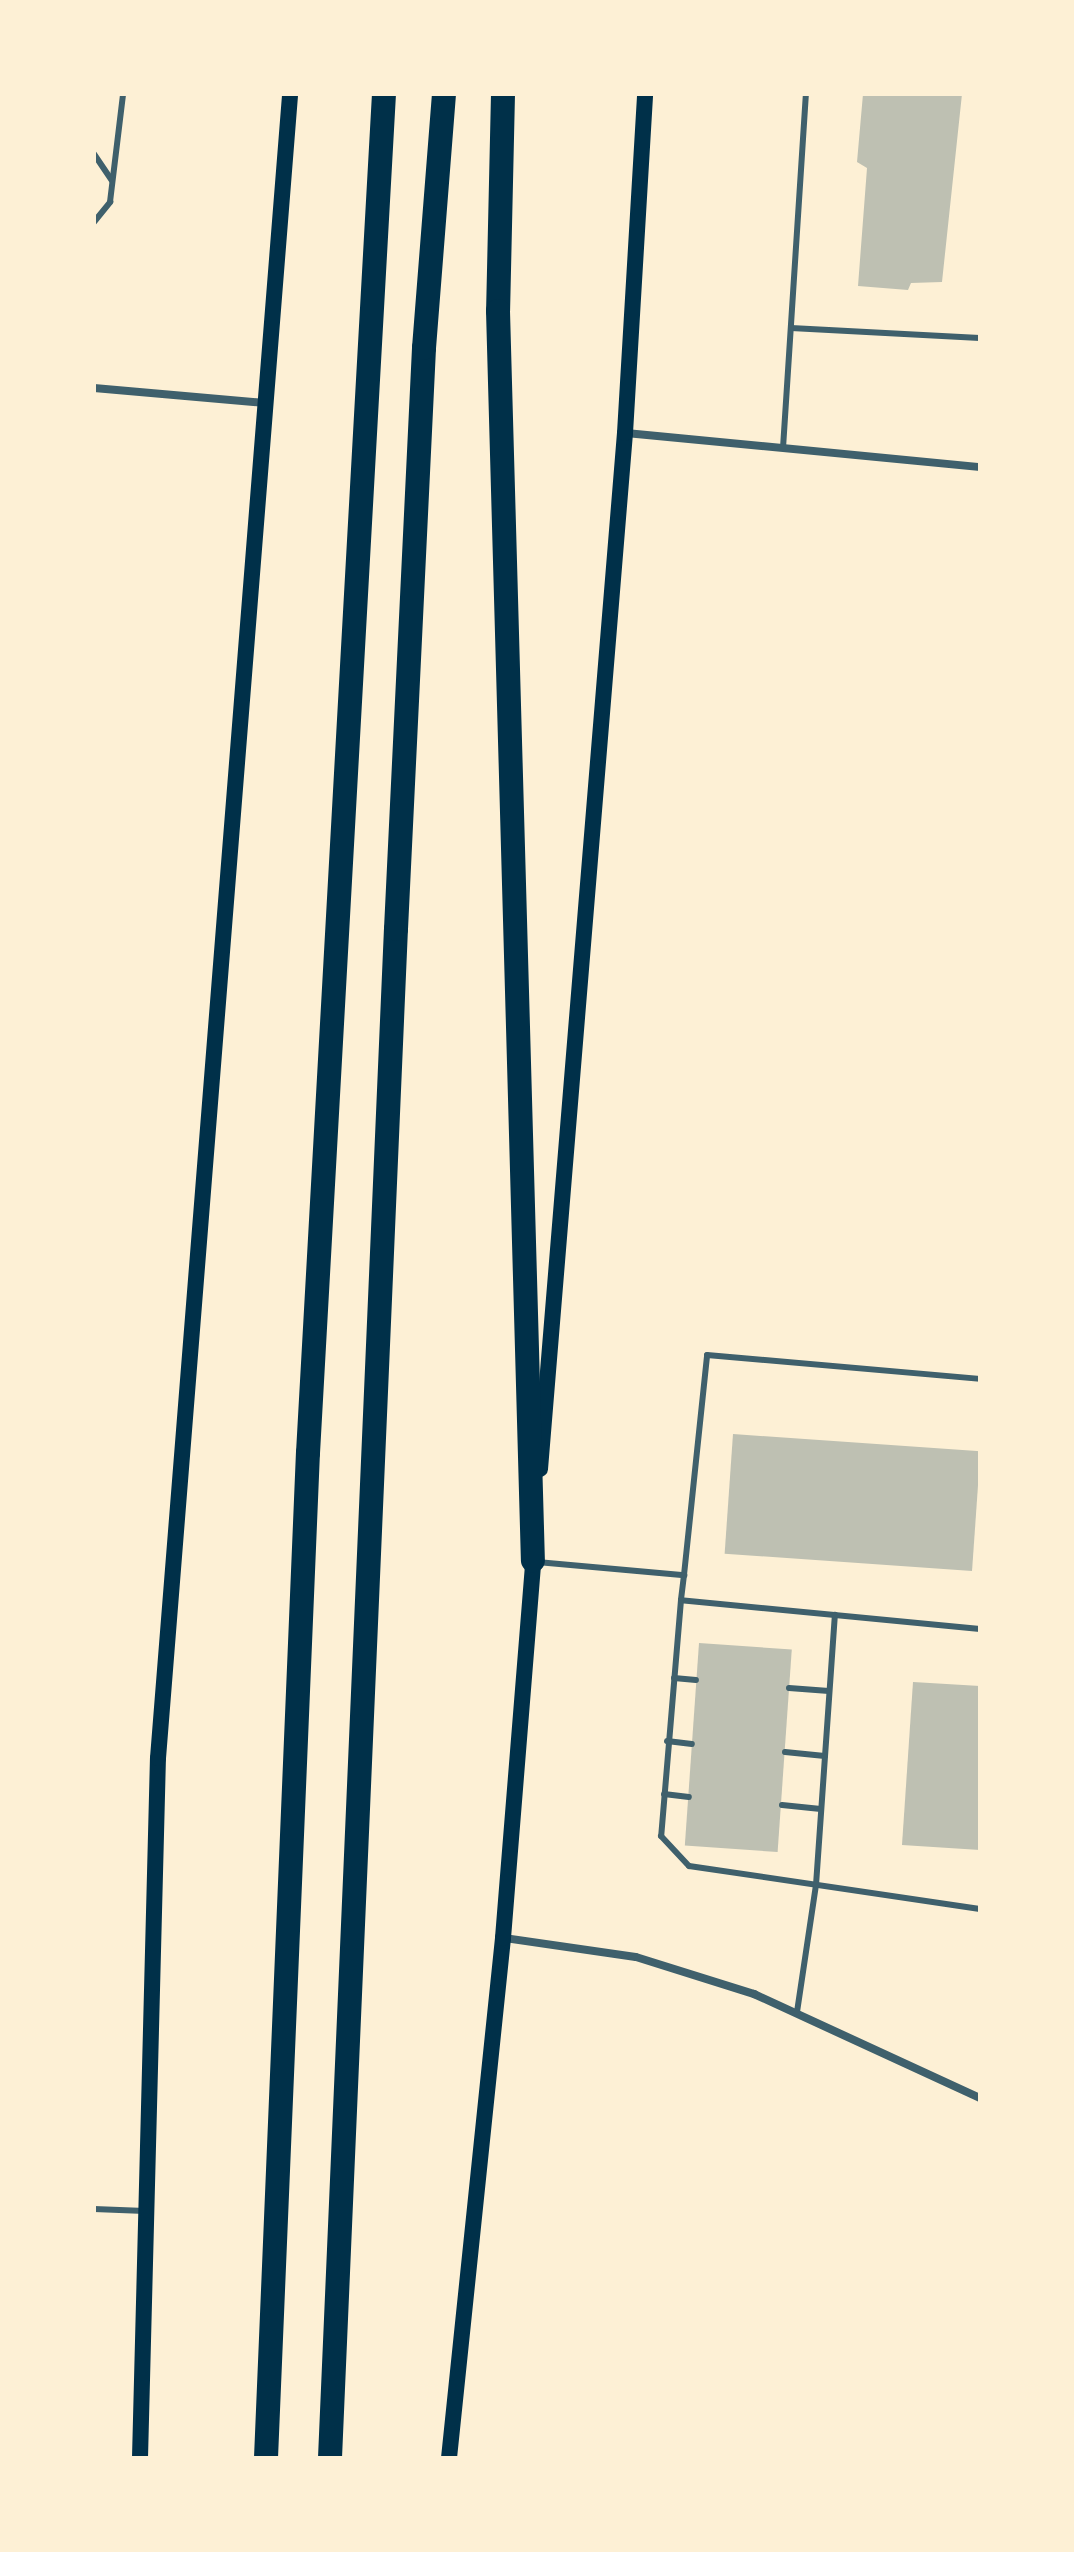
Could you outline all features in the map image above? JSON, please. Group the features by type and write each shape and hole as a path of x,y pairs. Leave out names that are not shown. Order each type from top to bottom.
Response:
{"highway":[{"path":"266,2458 308,1453 384,94"},
{"path":"330,2458 382,1236 424,348 444,94"},
{"path":"503,94 498,311 533,1561"}],"main road":[{"path":"140,2458 158,1758 290,94"},
{"path":"449,2458 503,1938 625,433 645,94"}],"street":[{"path":"94,388 267,403"},
{"path":"625,433 980,467"},
{"path":"503,1938 636,1957 797,2012 980,2098"}],"lane":[{"path":"94,222 110,202 123,94"},
{"path":"783,448 806,94"},
{"path":"94,154 113,181"},
{"path":"791,328 980,338"},
{"path":"980,1379 707,1355 667,1741 661,1836 689,1866 980,1909"},
{"path":"533,1561 684,1575"},
{"path":"681,1600 980,1629"},
{"path":"797,2012 816,1885 835,1615"},
{"path":"674,1678 696,1680"},
{"path":"789,1688 829,1691"},
{"path":"667,1741 692,1744"},
{"path":"785,1752 825,1756"},
{"path":"664,1794 689,1797"},
{"path":"782,1805 821,1809"},
{"path":"94,2209 145,2211"}],"building":[{"path":"863,94 962,94 942,282 911,283 908,290 858,286 867,168 857,162"},
{"path":"733,1434 980,1451 972,1571 725,1554"},
{"path":"699,1643 792,1649 778,1852 685,1846"},
{"path":"913,1682 980,1686 980,1850 902,1845"}]}
